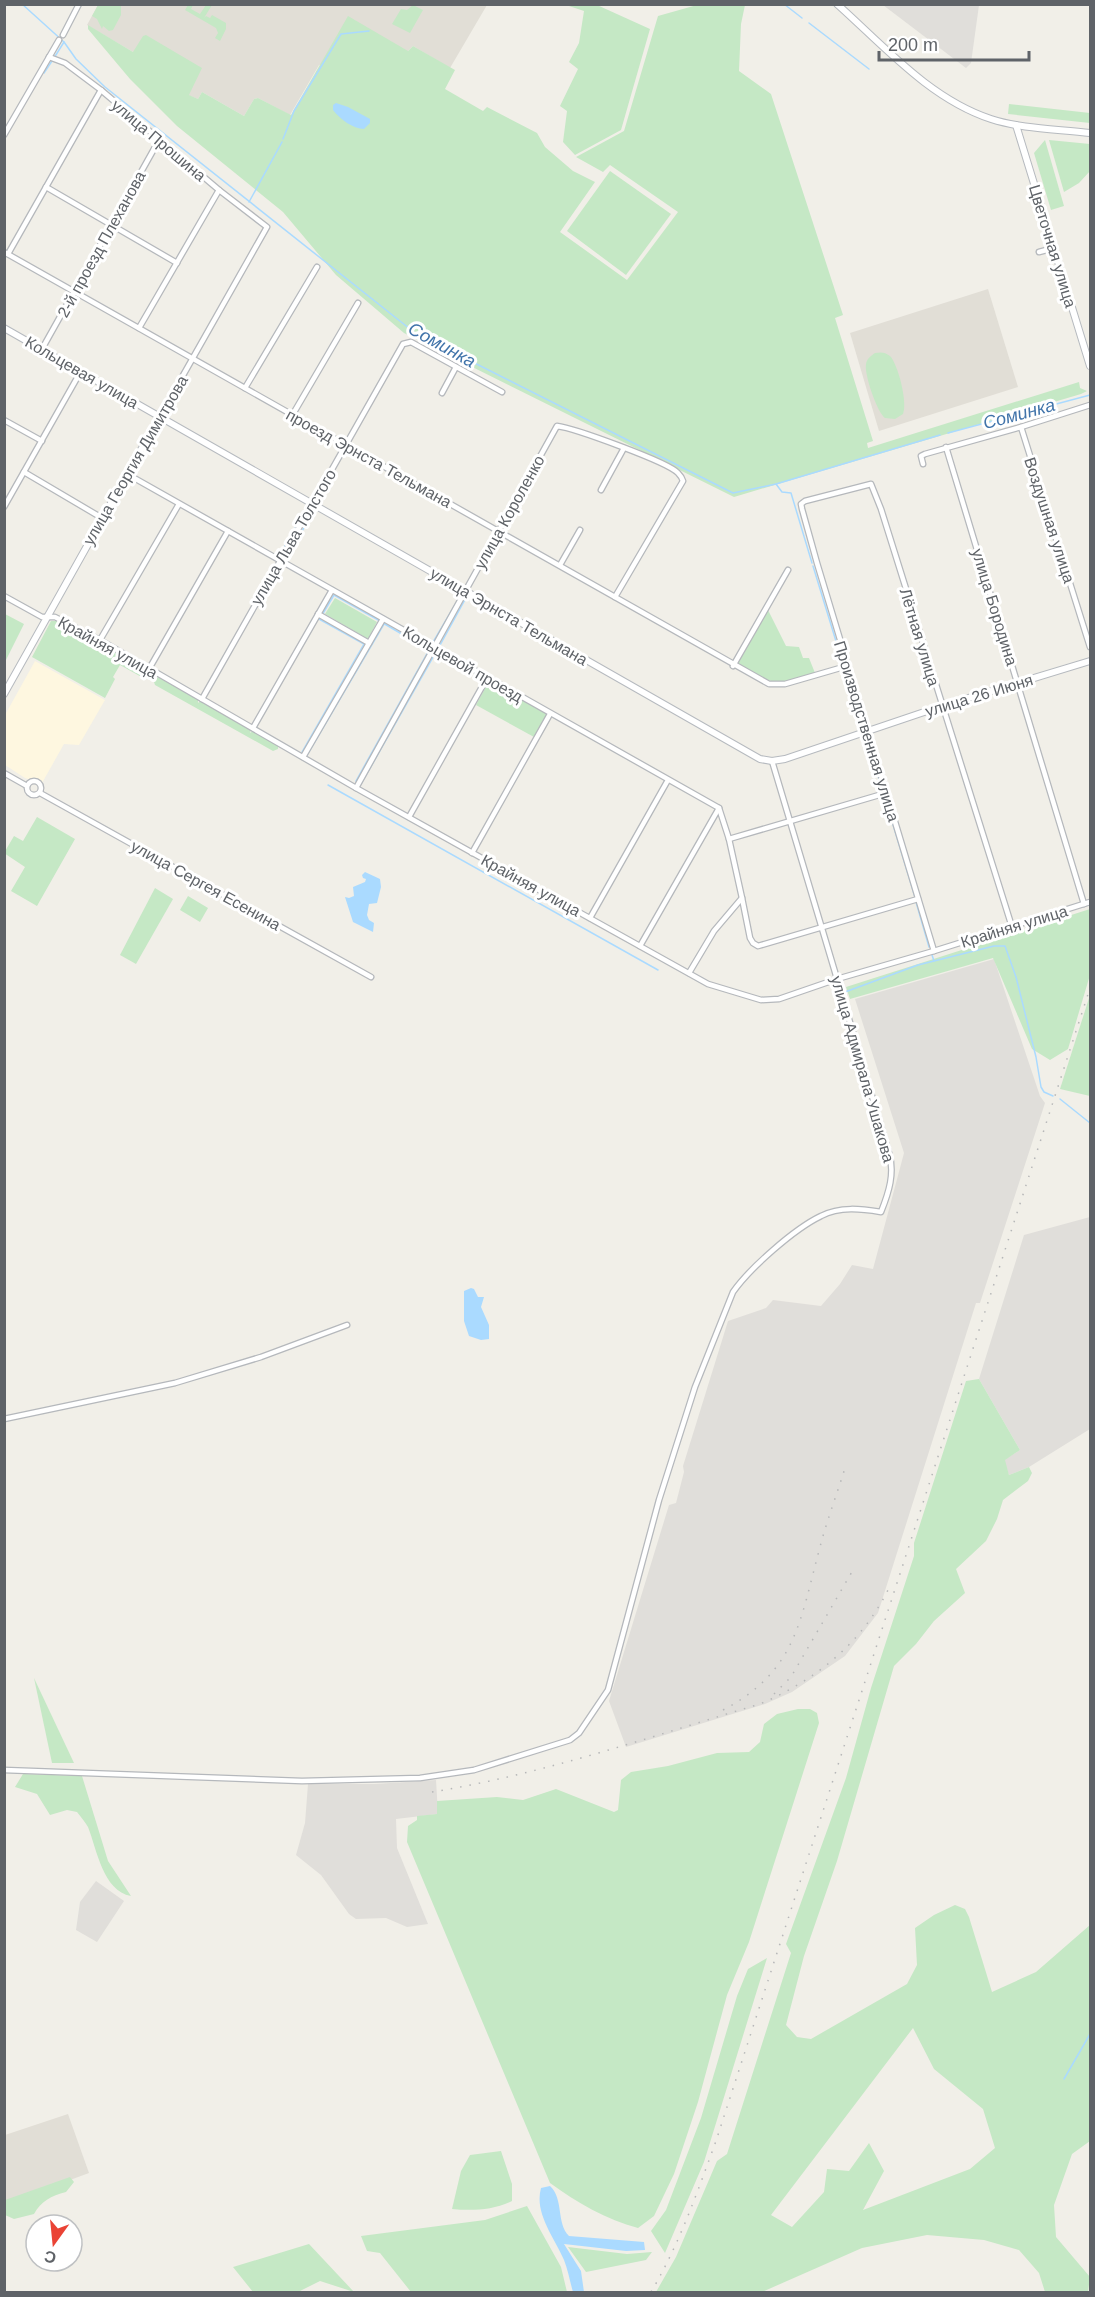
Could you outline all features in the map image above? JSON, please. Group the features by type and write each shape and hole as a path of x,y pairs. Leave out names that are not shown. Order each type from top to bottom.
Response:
{"main road":[{"path":"837,4 942,96 977,114 1016,125 1090,133"},
{"name":"Цветочная улица","path":"1016,125 1090,366"},
{"name":"Кольцевая улица","path":"4,328 160,416"},
{"name":"улица Георгия Димитрова","path":"4,694 160,416"},
{"name":"улица Эрнста Тельмана","path":"160,416 752,755 772,761"},
{"name":"улица 26 Июня","path":"868,731 1090,661"},
{"path":"772,761 785,759 868,731"}],"street":[{"path":"63,35 79,4"},
{"path":"4,135 59,40"},
{"name":"улица Прошина","path":"49,57 65,63 101,90 219,190 267,227"},
{"path":"6,253 101,90"},
{"name":"2-й проезд Плеханова","path":"42,349 159,140"},
{"path":"46,187 177,262"},
{"path":"139,328 219,190"},
{"name":"улица Георгия Димитрова","path":"160,416 267,227"},
{"path":"1039,252 1054,248"},
{"name":"проезд Эрнста Тельмана","path":"6,253 560,565 733,666 769,684 776,686 847,666"},
{"path":"245,388 316,267"},
{"path":"293,414 358,303"},
{"name":"улица Льва Толстого","path":"202,699 403,344 411,342 456,367"},
{"path":"442,393 456,367 502,392"},
{"path":"5,504 81,371"},
{"path":"923,464 921,456 946,447 1021,427 1090,405"},
{"path":"4,420 42,441"},
{"name":"улица Короленко","path":"356,788 556,426 569,427 624,448"},
{"name":"Воздушная улица","path":"1021,427 1090,647"},
{"name":"улица Бородина","path":"946,447 1084,904"},
{"path":"601,490 624,448 677,472 683,481 615,597"},
{"path":"24,472 102,518"},
{"name":"Кольцевой проезд","path":"127,474 719,808"},
{"name":"Лётная улица","path":"802,509 801,504 805,501 871,484 881,509 1012,927"},
{"path":"100,640 179,504"},
{"name":"Производственная улица","path":"802,509 847,666 934,951"},
{"path":"560,565 580,530"},
{"path":"149,669 228,531"},
{"path":"733,666 788,570"},
{"path":"253,728 332,590"},
{"name":"Крайняя улица","path":"4,596 42,616 55,617 100,640 356,788 708,984 767,1000 779,999 837,979 1090,902"},
{"path":"318,614 369,643"},
{"path":"303,757 383,619"},
{"path":"409,817 487,678"},
{"path":"472,853 550,714"},
{"name":"улица Адмирала Ушакова","path":"4,1770 302,1781 420,1778 474,1770 570,1740 579,1733 608,1690 662,1490 695,1387 733,1292 742,1280 792,1235 822,1215 844,1209 881,1212 893,1166 772,761"},
{"name":"улица Сергея Есенина","path":"4,773 27,786"},
{"path":"590,918 669,780"},
{"name":"улица Сергея Есенина","path":"33,781 38,782 42,787 40,793 35,796 27,792 27,786 33,781"},
{"name":"улица Сергея Есенина","path":"40,793 371,977"},
{"path":"729,839 886,793"},
{"path":"719,808 729,839 753,944 763,945 918,899"},
{"path":"640,946 719,808"},
{"path":"689,974 714,931 742,898"},
{"path":"4,1419 175,1383 261,1357 348,1325"}],"shaded area":[{"path":"98,5 487,5 450,68 413,46 408,51 319,65 290,115 258,98 254,99 244,116 202,92 198,99 188,95 133,52 87,25"},
{"path":"883,5 979,5 971,63 966,68"},
{"path":"988,289 1018,387 879,431 850,333"},
{"path":"35,661 105,700 79,745 64,744 42,783 25,778 5,765 5,715"},
{"path":"994,959 1040,1096 1045,1103 980,1303 976,1303 878,1613 845,1656 792,1692 765,1704 626,1747 609,1701 669,1505 676,1503 684,1472 683,1466 728,1321 766,1308 773,1300 821,1306 840,1284 852,1265 873,1269 904,1153 855,999"},
{"path":"1090,1217 1090,1429 1029,1467 1009,1475 1004,1460 1020,1450 979,1379 1024,1235"},
{"path":"436,1780 438,1814 396,1819 397,1848 428,1924 407,1927 386,1918 356,1919 349,1914 321,1875 296,1855 305,1823 308,1784 375,1784"},
{"path":"96,1881 124,1901 97,1942 76,1930 80,1902"},
{"path":"68,2114 89,2173 5,2204 5,2135"}],"green space":[{"path":"98,5 121,5 121,15 113,30 109,31 103,26 102,29 97,19 92,16"},
{"path":"188,5 193,5 191,9 200,14 206,5 212,5 204,18 206,16 210,18 212,15 226,23 226,29 220,41 215,38 218,33 216,28 185,10"},
{"path":"413,5 423,10 410,33 392,24 401,9 407,10"},
{"path":"566,5 597,5 650,29 621,130 575,155 563,142 567,111 560,106 578,69 569,62 579,43 584,11"},
{"path":"697,5 745,5 741,24 739,71 771,94 843,315 835,318 873,441 867,443 868,448 1079,382 1080,388 1087,391 734,497 404,333 336,275 283,212 177,126 130,79 88,29 88,25 133,52 146,35 202,68 189,95 198,99 202,92 244,116 254,99 258,98 291,115 348,16 408,51 413,46 455,70 445,89 483,111 487,107 537,133 545,147 573,171 595,182 560,232 627,280 678,212 610,165 603,172 576,157 624,131 658,16"},
{"path":"1009,104 1090,113 1090,123 1008,114"},
{"path":"1045,140 1064,206 1051,210 1034,153"},
{"path":"1049,140 1090,144 1090,171 1079,183 1064,192"},
{"path":"610,171 671,214 626,275 567,231"},
{"path":"875,353 890,356 899,375 904,409 903,414 895,419 885,418 882,414 869,384 866,364"},
{"path":"335,598 377,622 368,639 325,614"},
{"path":"767,608 786,646 799,647 803,658 809,658 815,673 790,680 774,681 759,677 736,665"},
{"path":"5,614 24,624 5,662"},
{"path":"51,621 58,621 150,672 149,678 145,679 120,665 105,698 32,657"},
{"path":"158,677 198,700 198,703 200,701 251,730 250,733 253,731 278,745 278,749 273,751 155,685 154,682"},
{"path":"489,681 548,714 534,737 476,705"},
{"path":"37,817 75,839 37,906 11,891 25,867 4,853 14,836 23,841"},
{"path":"155,888 173,899 136,964 120,955"},
{"path":"188,896 208,908 200,922 180,910"},
{"path":"1090,909 1090,975 1068,1049 1050,1060 1032,1049 993,958 850,999 846,987"},
{"path":"1090,995 1090,1096 1060,1089"},
{"path":"979,1379 1020,1450 1005,1460 1009,1475 1029,1467 1032,1473 1028,1481 1003,1500 986,1541 956,1569 965,1593 934,1621 916,1644 894,1666 837,1861 804,1956 786,2025 797,2037 811,2039 907,1984 917,1965 915,1928 955,1905 965,1909 969,1917 992,1992 1036,1972 1090,1925 1090,2141 1072,2154 1054,2205 1056,2237 1090,2277 1088,2292 1045,2292 1039,2273 1019,2250 984,2240 927,2235 862,2248 762,2292 656,2292 676,2257 717,2161 727,2154 791,1953 786,1944 846,1778 871,1688 914,1556 914,1543 966,1381","holes":["913,2028 934,2069 983,2109 995,2148 970,2169 863,2210 884,2171 869,2143 849,2171 827,2169 824,2192 792,2227 771,2215"]},
{"path":"34,1678 74,1763 52,1763"},
{"path":"810,1709 817,1713 819,1723 749,1942 727,1995 698,2102 674,2174 654,2216 638,2228 626,2225 592,2210 550,2183 407,1842 408,1826 417,1820 417,1816 437,1814 437,1801 497,1797 523,1800 556,1789 614,1812 618,1810 621,1780 631,1772 668,1766 717,1753 749,1752 760,1742 764,1724 777,1714"},
{"path":"23,1774 82,1776 108,1861 131,1896 121,1893 107,1878 88,1827 77,1812 67,1810 50,1815 37,1794 15,1787"},
{"path":"767,1958 704,2162 665,2253 651,2231 666,2210 701,2118 737,1996 748,1969"},
{"path":"501,2151 512,2184 512,2201 483,2209 452,2209 461,2171 470,2155"},
{"path":"70,2177 74,2182 66,2192 47,2200 35,2213 24,2213 24,2216 14,2219 5,2215 5,2200"},
{"path":"527,2206 561,2267 567,2292 411,2292 380,2253 367,2251 361,2236 485,2220"},
{"path":"309,2244 354,2292 320,2281 298,2292 253,2292 233,2267"},
{"path":"568,2247 627,2254 652,2252 646,2260 586,2272"}],"water":[{"path":"336,103 370,119 370,123 364,129 351,125 333,110 333,105"},
{"path":"365,872 380,879 381,887 377,903 369,904 367,915 374,923 373,932 353,922 345,897 354,896 353,887 365,882 366,879 362,875"},
{"path":"471,1288 478,1297 484,1297 481,1307 489,1325 489,1339 481,1340 469,1336 464,1321 464,1291"},
{"path":"550,2186 557,2197 563,2225 569,2236 644,2242 645,2250 626,2251 564,2244 581,2271 584,2292 573,2292 564,2260 546,2225 540,2207 541,2188"}],"waterway":[{"name":"Соминка","path":"22,4 64,42 76,59 105,87 415,333 733,493 776,484 940,435"},
{"path":"784,4 802,18"},
{"path":"809,23 869,69"},
{"path":"283,139 294,111 341,34 369,31"},
{"path":"54,58 64,42"},
{"path":"44,73 52,61"},
{"path":"249,202 282,142"},
{"name":"Соминка","path":"948,433 1090,395"},
{"path":"776,484 782,492 791,493 812,563"},
{"path":"285,561 313,512"},
{"path":"279,556 302,516"},
{"path":"813,566 843,664"},
{"path":"432,644 462,593"},
{"path":"322,615 334,595 380,621"},
{"path":"439,647 467,596"},
{"path":"302,752 364,644 319,619 320,617"},
{"path":"356,781 429,650 383,623"},
{"path":"307,755 384,624"},
{"path":"361,784 436,652"},
{"path":"844,670 861,723"},
{"path":"866,740 883,791"},
{"path":"328,785 658,970"},
{"path":"884,795 915,897"},
{"path":"916,902 929,947"},
{"path":"845,992 918,965 994,946 1005,946 1016,977 1041,1087 1044,1092 1053,1096"},
{"path":"932,955 934,961"},
{"path":"1060,1099 1090,1123"},
{"path":"1064,2079 1090,2034"}],"railway":[{"path":"651,2292 679,2237 716,2141 1090,988"},
{"path":"723,1710 748,1695 767,1678 781,1661 792,1641 845,1468"},
{"path":"774,1694 791,1677 853,1570"},
{"path":"432,1792 557,1765 760,1704 800,1683 835,1658 865,1626 889,1588"}]}
